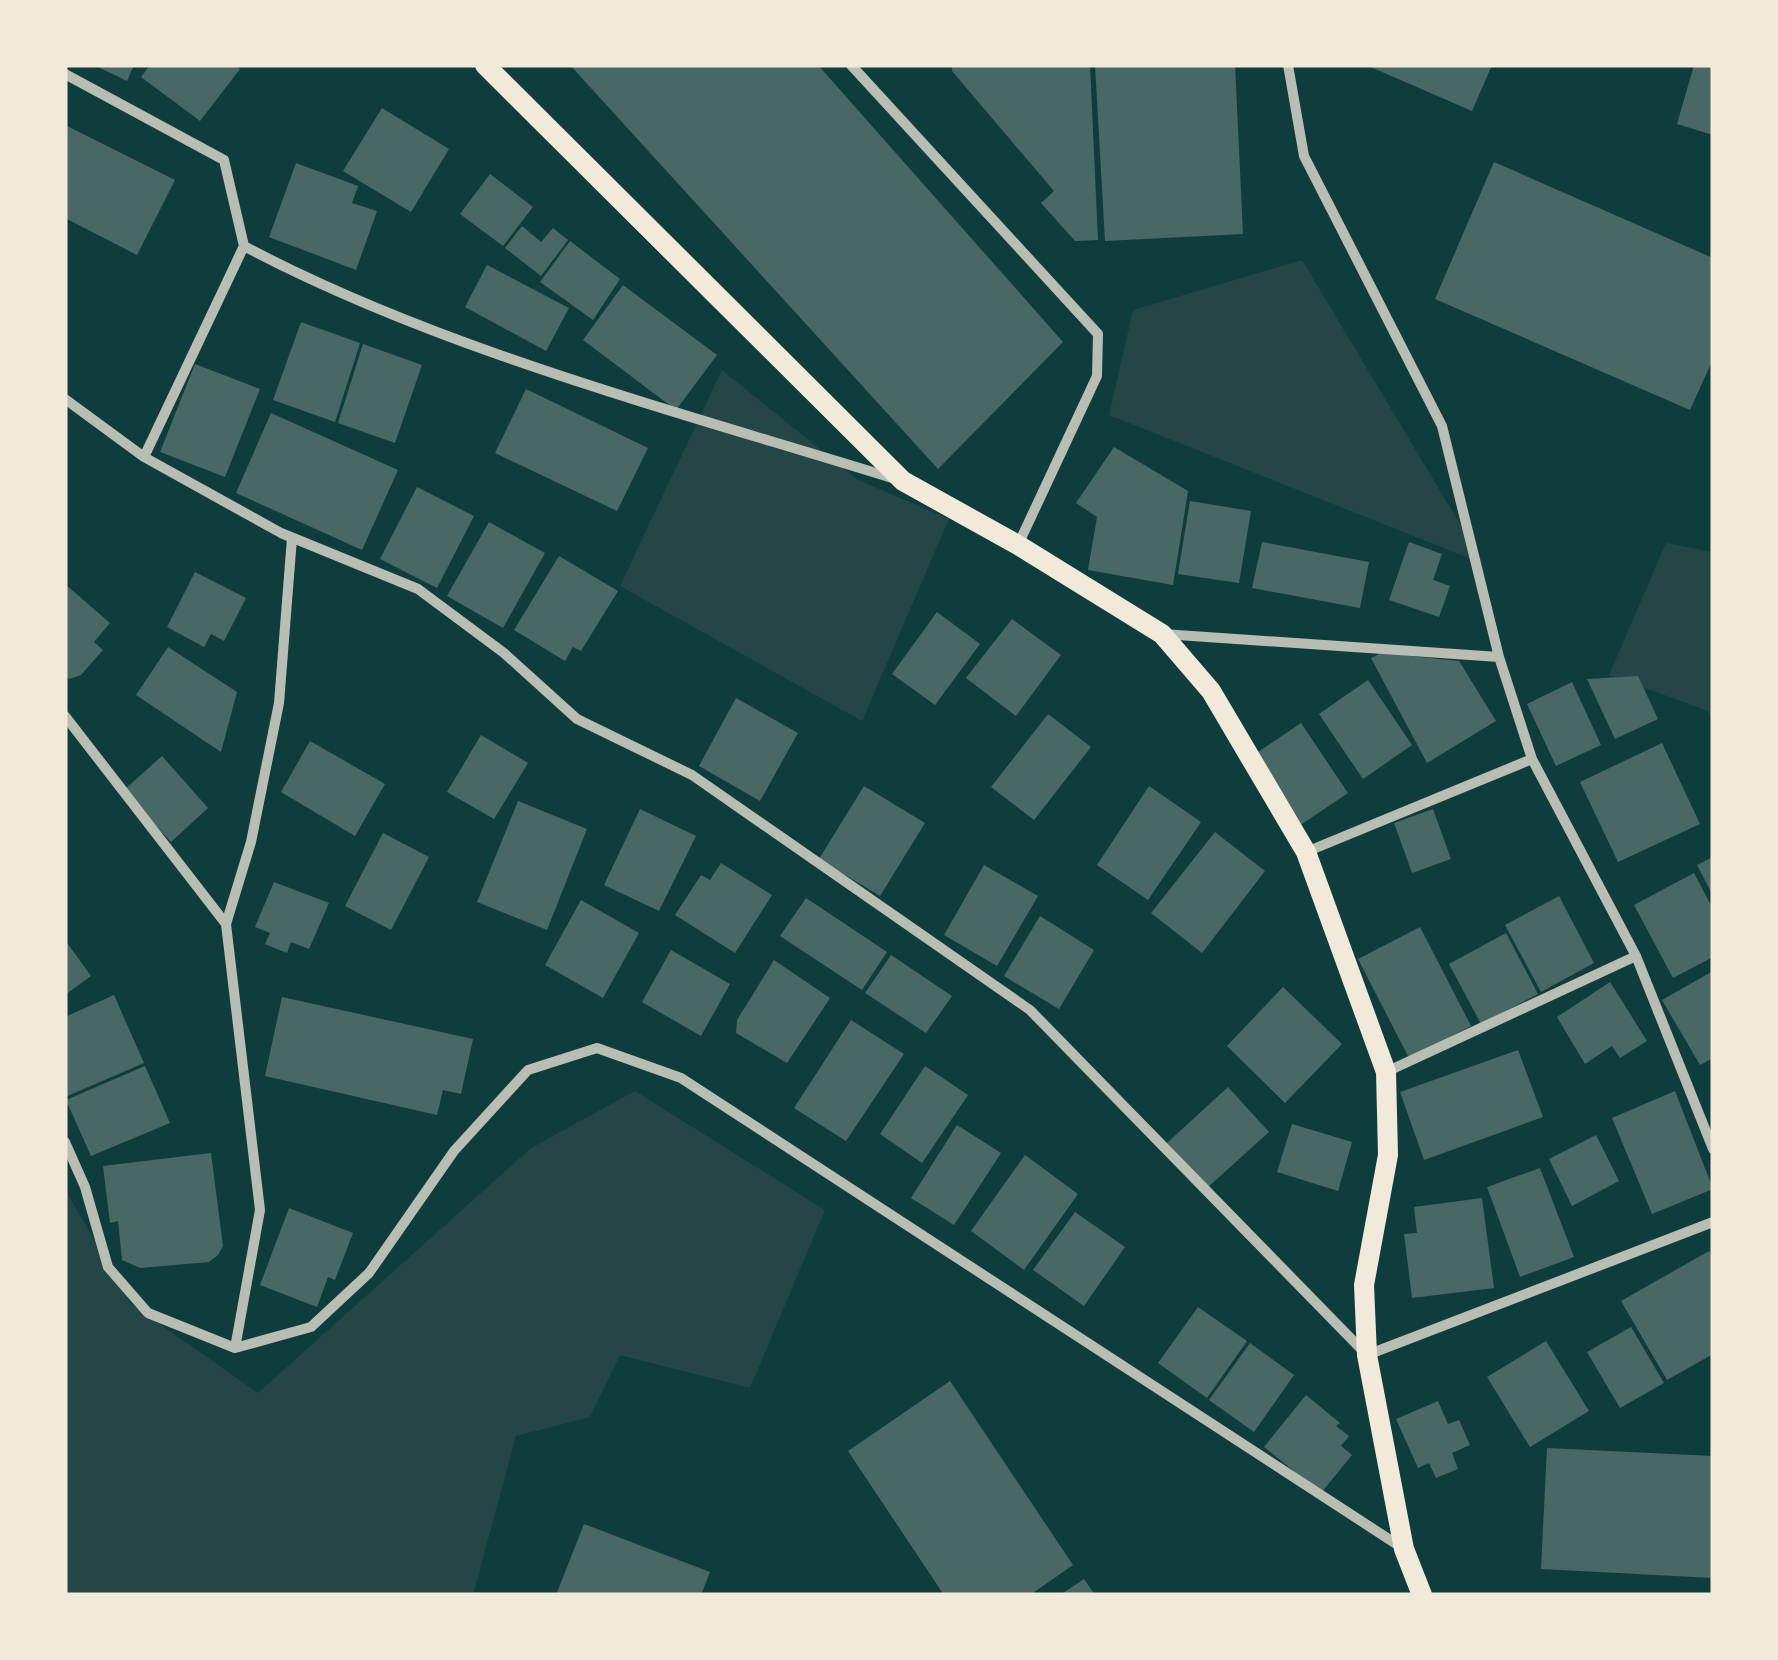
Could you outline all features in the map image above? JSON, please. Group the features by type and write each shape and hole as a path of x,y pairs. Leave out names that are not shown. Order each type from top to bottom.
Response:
{"main road":[{"path":"485,65 902,481 1018,545 1162,634 1212,691 1306,852 1386,1072 1388,1154 1364,1285 1367,1356 1404,1549 1422,1595"}],"street":[{"path":"851,65 1098,334 1097,376 1018,545"},
{"path":"1288,65 1304,156 1442,426 1499,657 1532,758 1636,956 1713,1148"},
{"path":"65,74 224,160 244,246 144,457"},
{"path":"244,246 320,286 567,376 902,481"},
{"path":"65,399 144,457 292,538 418,589 504,653 578,719 692,775 1030,1010 1367,1356 1713,1222"},
{"path":"236,1348 260,1210 226,924 251,842 279,702 292,538"},
{"path":"1162,634 1499,657"},
{"path":"65,716 226,924"},
{"path":"1306,852 1532,758"},
{"path":"1386,1072 1636,956"},
{"path":"65,1142 85,1187 108,1267 148,1313 236,1348 311,1327 369,1273 454,1151 528,1070 597,1048 681,1078 1404,1549"}],"shaded area":[{"path":"1302,260 1484,564 1109,415 1133,310"},
{"path":"722,370 858,480 949,519 862,721 620,586"},
{"path":"1666,543 1713,552 1713,724 1708,711 1609,675"},
{"path":"635,1091 825,1210 750,1388 620,1355 590,1417 516,1436 473,1595 65,1595 65,1189 131,1304 258,1393 531,1148"}],"building":[{"path":"94,65 134,65 127,81"},
{"path":"150,65 234,65 240,69 200,121 141,77"},
{"path":"570,65 818,65 1063,342 938,469"},
{"path":"952,65 1090,65 1098,240 1075,241 1041,203 1054,191 952,71"},
{"path":"1095,65 1235,65 1243,234 1105,241"},
{"path":"1366,65 1492,65 1472,111"},
{"path":"1694,65 1713,65 1713,135 1677,124"},
{"path":"382,108 449,149 411,212 343,171"},
{"path":"65,125 175,180 137,255 65,218"},
{"path":"1494,162 1713,258 1713,359 1690,410 1435,299"},
{"path":"296,163 358,186 352,203 377,211 356,270 269,237"},
{"path":"490,174 533,207 503,246 460,214"},
{"path":"522,226 541,242 553,228 568,240 541,276 505,248"},
{"path":"570,241 620,279 593,320 540,282"},
{"path":"487,265 569,308 546,351 465,307"},
{"path":"623,285 717,355 676,410 583,340"},
{"path":"301,322 360,343 335,422 273,400"},
{"path":"363,344 422,365 395,443 338,423"},
{"path":"195,364 260,389 225,477 160,452"},
{"path":"526,389 648,448 617,511 495,453"},
{"path":"271,413 398,470 362,550 236,493"},
{"path":"1114,447 1188,491 1173,585 1088,570 1097,517 1076,503"},
{"path":"417,487 474,516 437,588 380,559"},
{"path":"1190,501 1251,511 1239,583 1178,574"},
{"path":"489,522 545,553 503,628 447,596"},
{"path":"1262,542 1369,562 1360,608 1252,588"},
{"path":"1409,542 1442,554 1433,580 1450,586 1439,617 1389,600"},
{"path":"559,556 618,591 581,651 573,647 565,661 514,630"},
{"path":"195,572 246,598 224,641 211,634 204,647 167,627"},
{"path":"65,584 110,623 94,642 103,650 81,675 69,679 65,676"},
{"path":"937,612 980,644 935,705 892,674"},
{"path":"1012,619 1061,655 1016,716 966,678"},
{"path":"168,647 237,692 221,752 136,695"},
{"path":"1381,653 1459,661 1496,721 1427,763 1371,658"},
{"path":"1638,676 1658,719 1615,739 1587,679"},
{"path":"1368,680 1412,745 1363,779 1319,714"},
{"path":"1572,682 1601,745 1556,766 1527,704"},
{"path":"736,698 798,733 760,801 699,766"},
{"path":"1048,714 1091,747 1034,820 991,787"},
{"path":"1301,723 1348,793 1299,826 1252,756"},
{"path":"481,735 528,763 494,819 447,792"},
{"path":"310,741 385,784 355,836 281,792"},
{"path":"1662,743 1700,824 1618,862 1580,782"},
{"path":"162,756 208,808 171,842 124,790"},
{"path":"864,786 925,823 880,896 819,859"},
{"path":"1149,786 1201,822 1148,900 1097,865"},
{"path":"518,801 587,829 547,930 477,902"},
{"path":"640,809 696,836 659,911 604,885"},
{"path":"1433,809 1451,859 1412,873 1394,823"},
{"path":"1215,832 1265,871 1202,953 1151,913"},
{"path":"383,833 429,857 391,930 345,906"},
{"path":"1713,857 1713,896 1697,865"},
{"path":"721,863 772,895 735,953 675,915 701,875 710,880"},
{"path":"984,865 1038,896 997,966 944,935"},
{"path":"1694,873 1713,909 1713,957 1673,978 1634,905"},
{"path":"274,882 329,903 309,949 291,942 287,953 265,944 270,933 255,927"},
{"path":"1559,896 1594,963 1541,992 1505,925"},
{"path":"806,898 887,952 862,990 780,936"},
{"path":"581,900 639,933 603,998 545,965"},
{"path":"1040,916 1094,950 1059,1009 1004,976"},
{"path":"1420,927 1471,1026 1409,1058 1358,959"},
{"path":"1506,933 1538,994 1481,1024 1449,964"},
{"path":"65,940 91,976 65,995"},
{"path":"671,950 730,984 701,1036 642,1002"},
{"path":"891,955 952,996 926,1033 865,993"},
{"path":"774,960 830,998 787,1063 736,1033 737,1020"},
{"path":"1713,971 1713,1058 1700,1065 1662,1000"},
{"path":"1610,982 1647,1041 1620,1058 1612,1046 1585,1064 1557,1017"},
{"path":"1283,987 1342,1044 1285,1103 1227,1046"},
{"path":"114,995 144,1063 65,1097 65,1017"},
{"path":"282,997 473,1039 461,1094 443,1090 437,1115 265,1076"},
{"path":"851,1020 904,1054 846,1141 794,1108"},
{"path":"1518,1050 1543,1117 1424,1160 1400,1092"},
{"path":"145,1066 170,1123 91,1156 66,1100"},
{"path":"925,1066 968,1095 922,1163 880,1134"},
{"path":"1228,1087 1269,1132 1207,1188 1167,1143"},
{"path":"1675,1091 1713,1189 1652,1214 1612,1118"},
{"path":"1292,1124 1352,1142 1338,1191 1277,1172"},
{"path":"957,1125 1001,1153 954,1225 911,1198"},
{"path":"1596,1135 1619,1181 1572,1206 1549,1159"},
{"path":"211,1153 223,1246 218,1255 209,1262 140,1268 122,1260 118,1221 110,1223 103,1166"},
{"path":"1025,1155 1078,1194 1024,1270 971,1231"},
{"path":"1540,1168 1574,1257 1520,1277 1487,1187"},
{"path":"1482,1198 1494,1288 1412,1298 1404,1234 1417,1233 1414,1207"},
{"path":"289,1208 353,1233 335,1280 328,1277 317,1307 260,1285"},
{"path":"1075,1212 1125,1247 1084,1306 1033,1270"},
{"path":"1709,1251 1713,1259 1713,1354 1667,1380 1621,1301"},
{"path":"1198,1307 1247,1341 1207,1398 1158,1363"},
{"path":"1631,1327 1664,1383 1620,1408 1587,1352"},
{"path":"1546,1341 1589,1411 1530,1447 1487,1377"},
{"path":"1250,1343 1294,1375 1254,1432 1209,1400"},
{"path":"950,1381 1073,1565 1030,1595 944,1595 848,1451"},
{"path":"1306,1395 1340,1423 1336,1426 1349,1436 1341,1446 1352,1455 1321,1493 1264,1447"},
{"path":"1438,1401 1448,1424 1459,1420 1470,1445 1452,1453 1458,1469 1436,1478 1429,1463 1418,1468 1396,1419"},
{"path":"1547,1448 1713,1456 1713,1578 1541,1569"},
{"path":"584,1524 710,1572 701,1595 556,1595"},
{"path":"1084,1579 1095,1595 1060,1595"}]}
